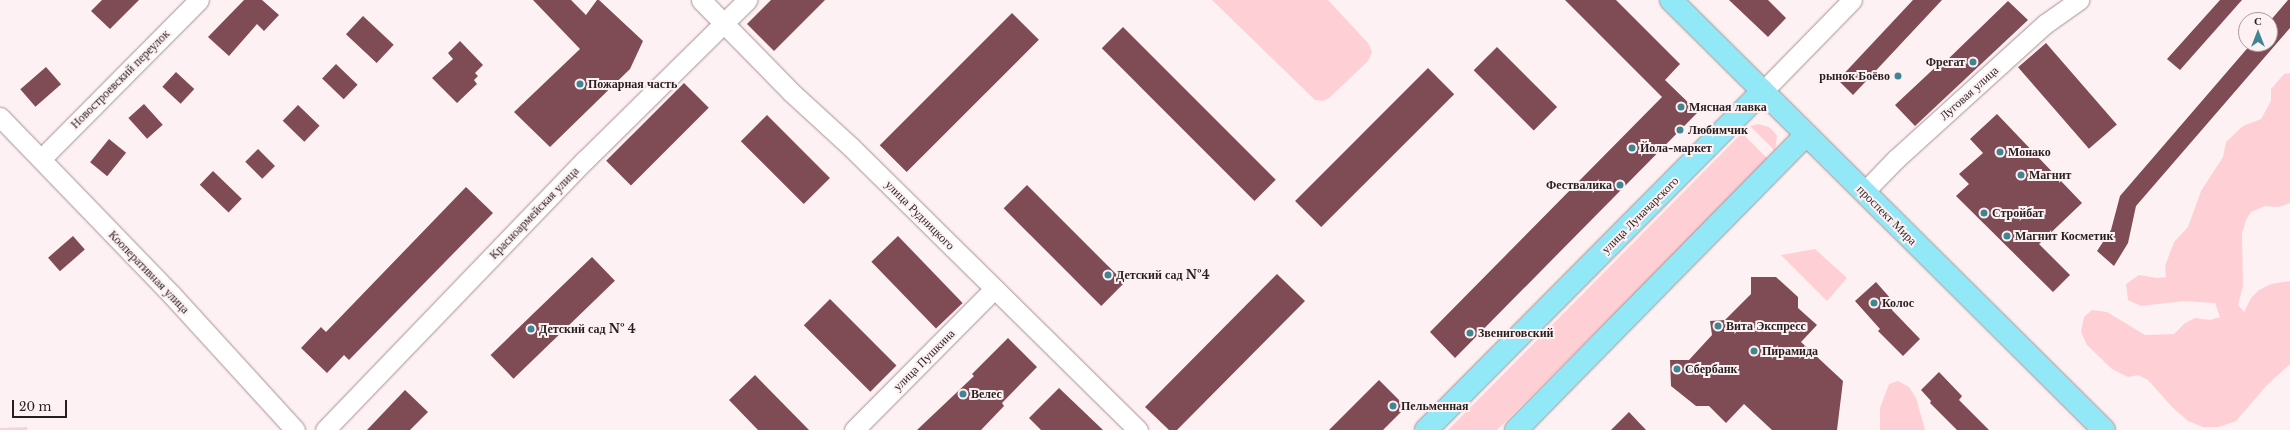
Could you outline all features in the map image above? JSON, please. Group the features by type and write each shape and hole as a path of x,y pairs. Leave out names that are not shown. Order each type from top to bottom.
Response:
{"main road":[{"name":"проспект Мира","path":"1671,0 2104,430"},
{"name":"улица Луначарского","path":"1426,430 1763,92"},
{"path":"1516,430 1806,135"}],"street":[{"name":"Новостроевский переулок","path":"41,159 199,0"},
{"name":"улица Рудницкого","path":"701,0 1138,430"},
{"name":"Красноармейская улица","path":"325,430 585,160 747,0"},
{"name":"улица Луначарского","path":"1763,92 1852,0"},
{"name":"Луговая улица","path":"1864,192 1896,159 2046,24 2079,0"},
{"name":"Кооперативная улица","path":"0,117 171,294 295,430"},
{"name":"улица Пушкина","path":"854,430 994,289"}],"shaded area":[{"path":"1212,0 1328,0 1368,43 1372,52 1368,61 1329,98 1323,101 1315,100"},
{"path":"2290,73 2290,203 2278,207 2265,206 2251,212 2246,220 2242,233 2243,286 2238,305 2244,312 2251,298 2259,290 2271,284 2290,281 2290,364 2267,385 2236,421 2218,427 2203,427 2188,421 2172,407 2148,380 2138,375 2128,377 2112,369 2087,345 2081,332 2084,317 2092,310 2107,312 2145,335 2174,334 2185,323 2195,318 2210,320 2220,317 2215,303 2184,301 2141,306 2128,300 2126,284 2139,275 2157,278 2166,277 2165,266 2174,242 2188,227 2201,191 2223,157 2226,142 2243,126 2261,119 2271,101 2271,89 2284,74"},
{"path":"1758,124 1769,127 1777,136 1775,151 1750,126"},
{"path":"1742,133 1769,160 1497,430 1448,430"},
{"path":"1815,249 1847,278 1827,301 1781,255"},
{"path":"1898,381 1909,387 1916,398 1925,430 1880,430 1880,408 1889,384"},
{"path":"27,427 27,430 0,430 0,428"}],"building":[{"path":"102,0 139,0 110,29 91,11"},
{"path":"244,0 262,0 279,15 264,31 257,24 229,56 208,37"},
{"path":"533,0 571,0 586,15 597,0 599,0 643,41 630,69 550,147 514,112 580,49"},
{"path":"771,0 825,0 774,51 747,24"},
{"path":"1565,0 1616,0 1680,64 1665,80 1698,112 1455,358 1430,332 1662,97"},
{"path":"1729,0 1768,0 1786,18 1768,37"},
{"path":"1913,0 1942,0 1853,95 1838,80"},
{"path":"2220,0 2242,0 2180,70 2167,59"},
{"path":"2288,0 2290,0 2290,28 2278,42 2278,12"},
{"path":"2008,1 2028,20 1915,126 1895,105 1941,62 1943,64"},
{"path":"1012,13 1039,40 907,172 880,145"},
{"path":"363,16 394,45 377,63 346,34"},
{"path":"1123,27 1276,180 1255,201 1102,48"},
{"path":"460,41 483,65 475,73 478,76 474,80 477,84 457,103 432,78 453,59 448,53"},
{"path":"2046,43 2117,125 2089,149 2018,67"},
{"path":"1497,47 1557,107 1534,130 1474,70"},
{"path":"2244,52 2269,52 2136,206 2128,243 2114,266 2097,251 2111,230 2120,196"},
{"path":"336,64 358,85 344,99 322,78"},
{"path":"46,67 61,84 35,107 20,89"},
{"path":"1428,68 1454,94 1321,227 1295,201"},
{"path":"176,72 194,89 181,104 162,87"},
{"path":"684,83 709,108 631,186 606,161"},
{"path":"144,104 163,125 147,139 128,118"},
{"path":"298,105 320,126 304,142 283,121"},
{"path":"1997,114 2082,203 2039,244 2070,275 2053,292 1956,196 1969,184 1959,174 1983,153 1970,139"},
{"path":"767,115 830,178 804,204 741,141"},
{"path":"109,139 126,153 107,176 90,162"},
{"path":"258,149 275,166 262,179 245,162"},
{"path":"213,171 242,199 229,212 200,185"},
{"path":"1027,185 1125,283 1101,306 1004,208"},
{"path":"466,187 493,213 349,360 344,355 327,373 301,348 321,327 326,332"},
{"path":"73,236 85,250 60,271 48,258"},
{"path":"898,236 963,303 936,329 871,262"},
{"path":"592,257 615,281 513,379 491,355"},
{"path":"1277,274 1305,301 1177,430 1169,430 1145,407"},
{"name":"Пирамида","path":"1751,277 1776,277 1798,297 1798,308 1817,325 1801,342 1843,381 1837,430 1772,430 1744,404 1726,423 1709,406 1696,406 1671,386 1670,360 1689,360 1712,335 1710,321 1725,320 1751,294"},
{"path":"1876,282 1891,299 1892,310 1920,339 1903,356 1878,331 1880,329 1855,301"},
{"path":"830,299 896,365 870,392 804,325"},
{"path":"1008,338 1037,367 1002,403 1004,406 981,430 917,430 974,376 972,374"},
{"path":"1939,372 1962,396 1959,400 1989,430 1957,430 1930,403 1931,401 1921,390"},
{"path":"755,375 809,430 758,430 729,400"},
{"path":"1379,380 1406,407 1383,430 1329,430"},
{"path":"1059,388 1103,430 1041,430 1029,418"},
{"path":"405,390 428,412 410,430 367,430"},
{"path":"1629,412 1646,430 1611,430"}],"place":[{"name":"Фрегат","path":"1973,62"},
{"name":"рынок Боёво","path":"1898,76"},
{"name":"Пожарная часть","path":"580,84"},
{"name":"Мясная лавка","path":"1681,107"},
{"name":"Любимчик","path":"1680,130"},
{"name":"Йола-маркет","path":"1632,148"},
{"name":"Монако","path":"2000,152"},
{"name":"Магнит","path":"2021,175"},
{"name":"Фествалика","path":"1620,185"},
{"name":"Стройбат","path":"1984,213"},
{"name":"Магнит Косметик","path":"2007,236"},
{"name":"Детский сад №4","path":"1108,275"},
{"name":"Колос","path":"1874,303"},
{"name":"Вита Экспресс","path":"1718,326"},
{"name":"Детский сад № 4","path":"531,329"},
{"name":"Звениговский","path":"1470,333"},
{"name":"Пирамида","path":"1754,351"},
{"name":"Сбербанк","path":"1677,369"},
{"name":"Велес","path":"963,394"},
{"name":"Пельменная","path":"1393,406"}]}
